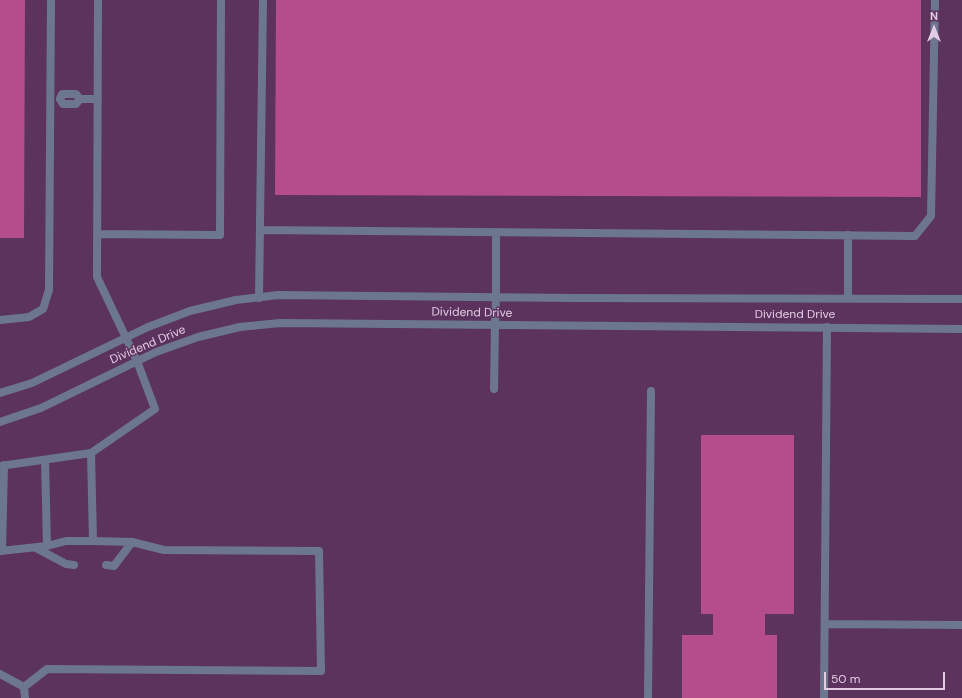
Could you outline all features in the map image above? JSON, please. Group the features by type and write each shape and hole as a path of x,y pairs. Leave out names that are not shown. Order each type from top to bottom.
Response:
{"street":[{"path":"0,320 29,317 43,309 48,290 51,0"},
{"path":"24,687 47,669 321,671 319,551 164,550 132,542 93,540 66,541 36,548 1,551 2,466 91,452 155,410 137,361 97,277 98,0"},
{"path":"97,234 220,235 221,0"},
{"path":"259,298 263,0"},
{"path":"260,230 915,236 931,216 935,0"},
{"path":"50,99 60,99 63,104 76,104 80,99 98,99"},
{"path":"494,389 496,232"},
{"path":"848,236 848,298"},
{"name":"Dividend Drive","path":"0,394 32,383 148,327 190,311 236,300 278,295 962,299"},
{"name":"Dividend Drive","path":"0,422 42,408 156,352 198,337 240,327 280,323 962,328"},
{"path":"824,698 827,328"},
{"path":"648,698 651,391"},
{"path":"91,452 93,540"},
{"path":"45,460 47,546"},
{"path":"106,565 114,566 132,542"},
{"path":"36,548 66,564 74,565"},
{"path":"825,624 962,625"},
{"path":"0,674 24,687"},
{"path":"24,687 25,698"}],"building":[{"path":"0,0 25,0 24,238 0,238"},
{"path":"276,0 921,0 921,197 275,195"},
{"path":"701,435 794,435 794,614 765,614 765,635 777,635 777,698 682,698 682,635 713,635 713,614 701,614"}]}
